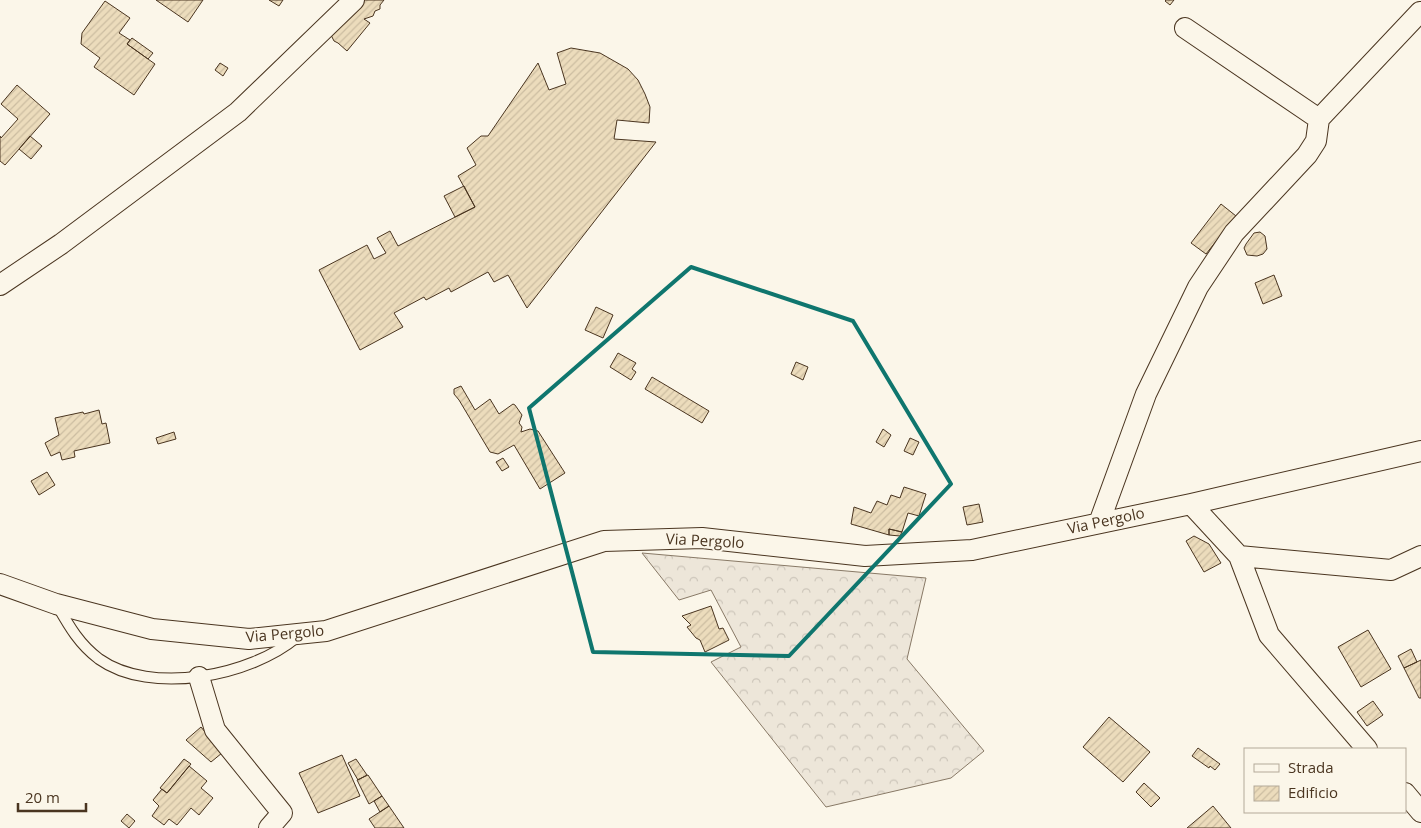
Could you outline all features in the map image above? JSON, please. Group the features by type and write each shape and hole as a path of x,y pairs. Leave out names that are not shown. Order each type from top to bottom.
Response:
{"street":[{"path":"0,285 61,244 238,112 354,0"},
{"path":"1099,522 1146,394 1198,287 1234,233 1307,155 1316,141 1319,119 1420,12"},
{"path":"1185,28 1319,119"},
{"name":"Via Pergolo","path":"0,584 56,604 152,629 249,639 326,631 604,541 702,538 865,556 972,550 1191,504 1421,451"},
{"path":"1191,504 1239,556 1269,635 1366,748"},
{"path":"1239,556 1391,570 1421,556"},
{"path":"199,677 216,730 282,812 269,828"},
{"path":"1406,794 1421,812"}],"lane":[{"path":"56,604 79,642 100,660 131,674 176,679 199,677 241,668 260,661 284,648 301,634"}],"highlighted area":[{"path":"691,267 853,321 951,484 789,656 593,652 529,408"}],"green space":[{"path":"642,553 926,578 907,659 984,751 951,778 826,807 711,662 741,647 711,590 679,600"}],"building":[{"path":"156,0 203,0 188,22"},
{"path":"269,0 283,0 279,6"},
{"path":"360,0 384,0 380,5 380,9 375,11 373,16 364,19 370,23 347,51 334,41 331,35"},
{"path":"1166,0 1174,0 1170,5"},
{"path":"105,1 130,18 119,33 130,40 127,44 155,64 134,95 94,67 100,58 81,44 82,33"},
{"path":"132,38 153,53 148,59 127,44"},
{"path":"571,48 600,53 628,69 638,80 645,94 650,107 649,123 617,120 614,139 656,142 527,308 508,275 494,282 488,272 451,292 449,288 426,300 424,297 394,313 403,327 360,350 319,270 367,245 374,259 386,253 377,238 390,231 398,246 475,207 458,176 476,165 467,148 481,136 488,136 538,63 549,90 566,84 557,53"},
{"path":"220,63 228,68 223,76 215,70"},
{"path":"17,85 50,114 5,165 0,161 0,136 1,138 18,119 1,104"},
{"path":"30,136 42,146 31,159 19,149"},
{"path":"464,186 475,207 455,217 444,196"},
{"path":"1221,204 1236,216 1206,254 1191,243"},
{"path":"1260,232 1265,236 1267,249 1263,254 1257,256 1247,255 1244,248 1246,244 1254,233"},
{"path":"1274,275 1282,296 1263,304 1255,283"},
{"path":"596,307 613,315 603,338 585,330"},
{"path":"618,353 636,363 632,369 636,372 631,380 610,367"},
{"path":"796,362 808,367 803,380 791,374"},
{"path":"652,377 709,411 702,423 645,389"},
{"path":"461,386 475,410 490,399 499,414 513,404 515,405 522,415 519,423 522,427 521,432 530,429 538,431 565,473 540,489 514,445 498,454 490,452 454,394 454,389"},
{"path":"99,410 102,424 106,423 110,443 74,451 75,457 62,460 60,452 51,456 45,443 59,435 55,418"},
{"path":"883,429 891,435 884,447 876,442"},
{"path":"174,432 176,439 158,444 156,438"},
{"path":"910,438 919,442 913,455 904,451"},
{"path":"503,458 509,467 502,471 496,462"},
{"path":"47,472 55,485 39,495 31,481"},
{"path":"904,487 926,494 919,516 908,513 902,532 889,529 889,535 851,524 854,507 871,513 877,501 887,505 891,495 900,498"},
{"path":"979,504 983,522 967,525 963,507"},
{"path":"889,529 902,532 900,536 889,535"},
{"path":"1194,536 1209,544 1221,563 1204,572 1186,541"},
{"path":"711,606 719,629 723,628 729,640 705,652 700,640 687,627 691,625 682,616"},
{"path":"1368,630 1391,669 1361,687 1338,647"},
{"path":"1411,649 1417,662 1404,668 1398,656"},
{"path":"1421,660 1421,698 1419,698 1404,668"},
{"path":"1373,701 1383,715 1367,726 1357,712"},
{"path":"1109,717 1150,752 1123,782 1083,747"},
{"path":"201,727 222,753 211,762 186,740"},
{"path":"1198,748 1220,764 1215,770 1192,756"},
{"path":"342,755 360,796 318,813 299,773"},
{"path":"184,759 191,764 167,793 160,788"},
{"path":"356,759 367,775 358,780 348,763"},
{"path":"189,766 207,781 201,788 213,798 199,815 191,808 177,825 169,819 164,825 152,816 159,806 153,800 162,789 167,793"},
{"path":"368,775 382,796 369,804 357,780"},
{"path":"1144,783 1160,798 1151,807 1136,792"},
{"path":"382,796 389,806 380,812 374,801"},
{"path":"389,806 404,828 375,828 369,819"},
{"path":"1213,806 1231,828 1187,828"},
{"path":"127,814 135,821 129,828 121,821"}]}
